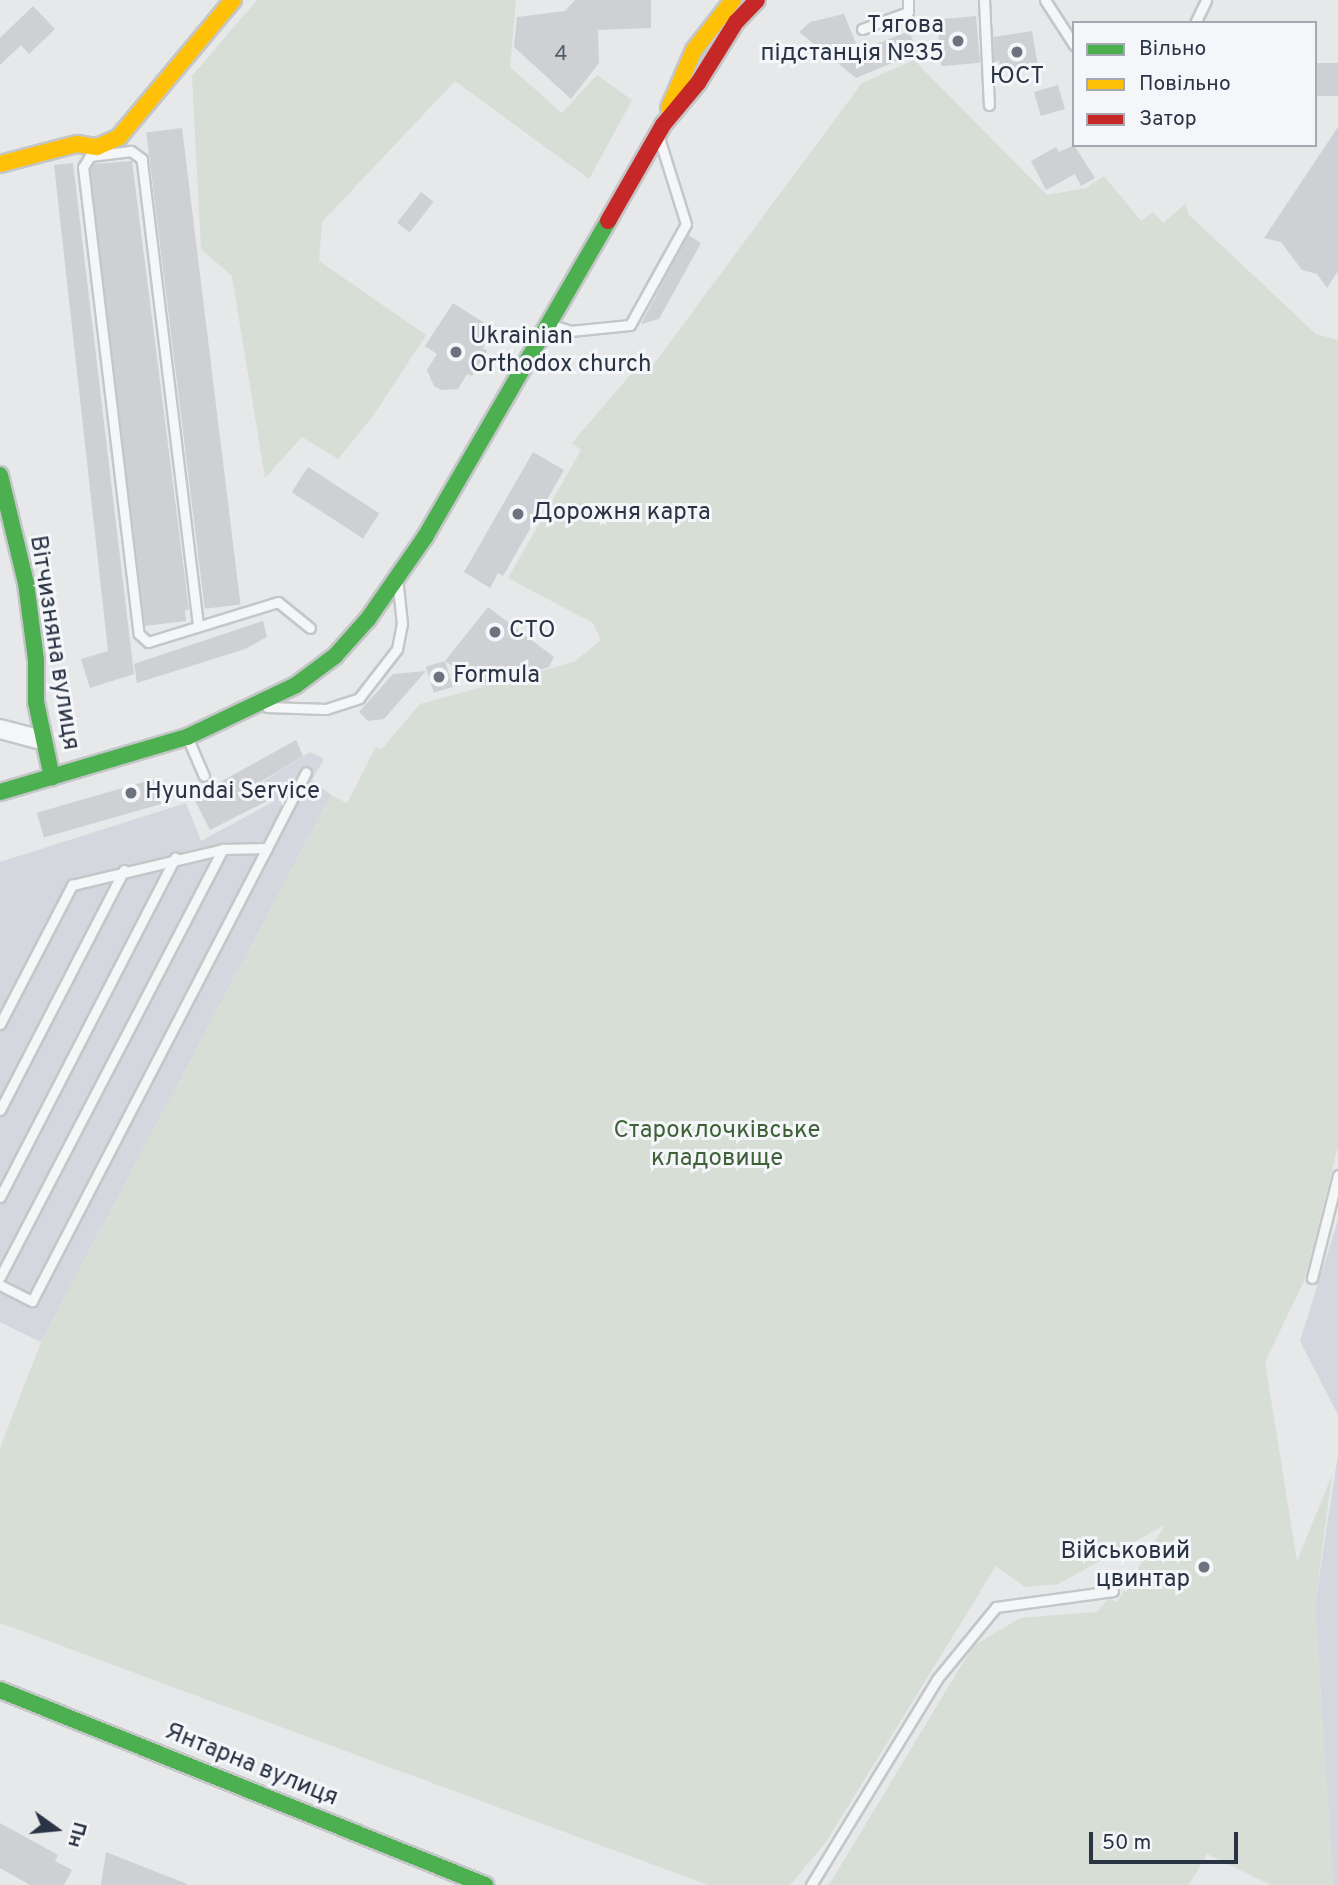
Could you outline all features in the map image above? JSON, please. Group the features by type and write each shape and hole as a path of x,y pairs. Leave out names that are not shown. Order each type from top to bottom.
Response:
{"main road":[{"path":"0,164 77,144 97,147 119,137 233,0"},
{"path":"0,792 187,737 255,707 296,685 335,656 398,579 549,324 660,129 694,50 733,0"},
{"path":"660,129 757,0"},
{"name":"Вітчизняна вулиця","path":"0,475 26,583 42,740 52,776"},
{"name":"Янтарна вулиця","path":"0,1690 485,1885"}],"street":[{"path":"0,729 42,740"}],"lane":[{"path":"862,29 908,12 908,0"},
{"path":"984,0 989,105"},
{"path":"1045,0 1072,42"},
{"path":"1196,21 1206,0"},
{"path":"549,324 570,331 630,325 686,224 660,129"},
{"path":"198,625 142,159 131,151 90,156 83,167 139,634 148,642 278,602 310,628"},
{"path":"255,707 326,709 359,698 397,649 402,624 398,579"},
{"path":"187,737 204,776"},
{"path":"0,1285 32,1301 306,772"},
{"path":"0,1024 72,885 175,858 223,849 267,848"},
{"path":"0,1277 223,849"},
{"path":"0,1197 175,858"},
{"path":"0,1110 124,870"},
{"path":"1312,1278 1338,1175"},
{"path":"811,1885 937,1679 996,1607 1113,1591"}],"shaded area":[{"path":"310,752 324,759 312,780 331,795 41,1342 0,1322 0,862 186,803 201,841 273,802 264,781"},
{"path":"1338,1220 1338,1415 1300,1341"},
{"path":"1338,1454 1338,1885 1333,1885 1315,1604"}],"green space":[{"path":"257,0 516,0 510,67 562,113 597,75 632,100 589,179 455,81 322,222 319,261 426,335 373,416 338,459 302,437 265,478 232,276 201,249 192,76"},
{"name":"Староклочківське кладовище","path":"914,60 1047,195 1086,188 1104,176 1141,221 1153,212 1163,223 1185,204 1189,215 1316,334 1338,340 1338,1146 1305,1279 1265,1362 1297,1561 1332,1475 1315,1604 1333,1885 1271,1885 1207,1854 1189,1885 829,1885 973,1646 1020,1618 1097,1612 1109,1598 1117,1602 1165,1525 1058,1584 1025,1587 996,1566 826,1842 790,1885 708,1885 0,1623 0,1448 41,1342 331,795 347,803 376,747 381,750 420,704 574,662 601,640 593,623 508,578 581,450 572,443 632,373 651,368 862,83"}],"building":[{"path":"575,0 651,0 651,28 598,30 599,63 571,99 514,47 517,17 565,11"},
{"path":"33,6 55,29 29,54 21,45 0,65 0,38"},
{"path":"844,14 859,51 909,31 918,52 856,78 799,32 810,22"},
{"name":"Тягова пiдстанцiя №35","path":"976,16 980,63 941,66 937,19"},
{"name":"ЮСТ","path":"1032,31 1038,66 1001,72 999,61 994,62 993,37"},
{"path":"1317,63 1338,63 1338,96 1317,96"},
{"path":"1058,85 1065,109 1041,116 1034,92"},
{"path":"1338,127 1338,271 1327,288 1317,274 1302,270 1281,242 1264,238"},
{"path":"182,128 240,604 205,609 146,132"},
{"path":"1056,147 1059,152 1075,147 1095,178 1081,186 1075,174 1046,190 1031,161"},
{"path":"132,161 189,610 185,610 186,621 145,626 90,169 93,164"},
{"path":"73,163 134,674 90,688 81,659 108,651 54,165"},
{"path":"421,192 434,202 410,233 397,223"},
{"path":"688,235 701,243 659,319 641,324"},
{"path":"453,303 486,324 484,328 492,333 483,348 487,351 472,376 467,374 458,389 441,390 434,386 427,370 437,354 425,346"},
{"name":"Дорожня карта","path":"533,452 564,470 503,576 498,573 490,588 464,572"},
{"path":"308,467 379,513 363,538 292,492"},
{"name":"СТО","path":"488,607 554,657 549,667 482,686 445,661"},
{"path":"263,621 267,637 245,649 137,683 134,664"},
{"name":"Formula","path":"445,661 453,687 434,693 426,667"},
{"path":"426,671 384,719 368,721 359,712 393,674"},
{"path":"296,740 303,756 262,781 271,799 210,830 193,797"},
{"path":"154,779 161,804 44,838 37,813"},
{"path":"0,1823 58,1855 55,1861 72,1870 64,1885 30,1885 0,1868"},
{"path":"106,1852 187,1884 187,1885 101,1885"}],"traffic: fast":[{"path":"0,792 187,737 296,685 335,656 368,619 425,537 608,221"},
{"path":"0,475 26,583 36,660 36,702 52,777"},
{"path":"0,1690 485,1885"}],"traffic: slow":[{"path":"0,164 77,144 97,147 119,137 233,0"},
{"path":"669,108 694,50 733,0"}],"traffic: jam":[{"path":"608,221 663,125 698,83 736,22 757,0"}],"place":[{"name":"Тягова пiдстанцiя №35","path":"958,41"},
{"name":"ЮСТ","path":"1017,52"},
{"name":"Ukrainian Orthodox church","path":"456,352"},
{"name":"Дорожня карта","path":"518,514"},
{"name":"СТО","path":"495,632"},
{"name":"Formula","path":"439,677"},
{"name":"Hyundai Service","path":"131,793"},
{"name":"Військовий цвинтар","path":"1204,1567"}]}
